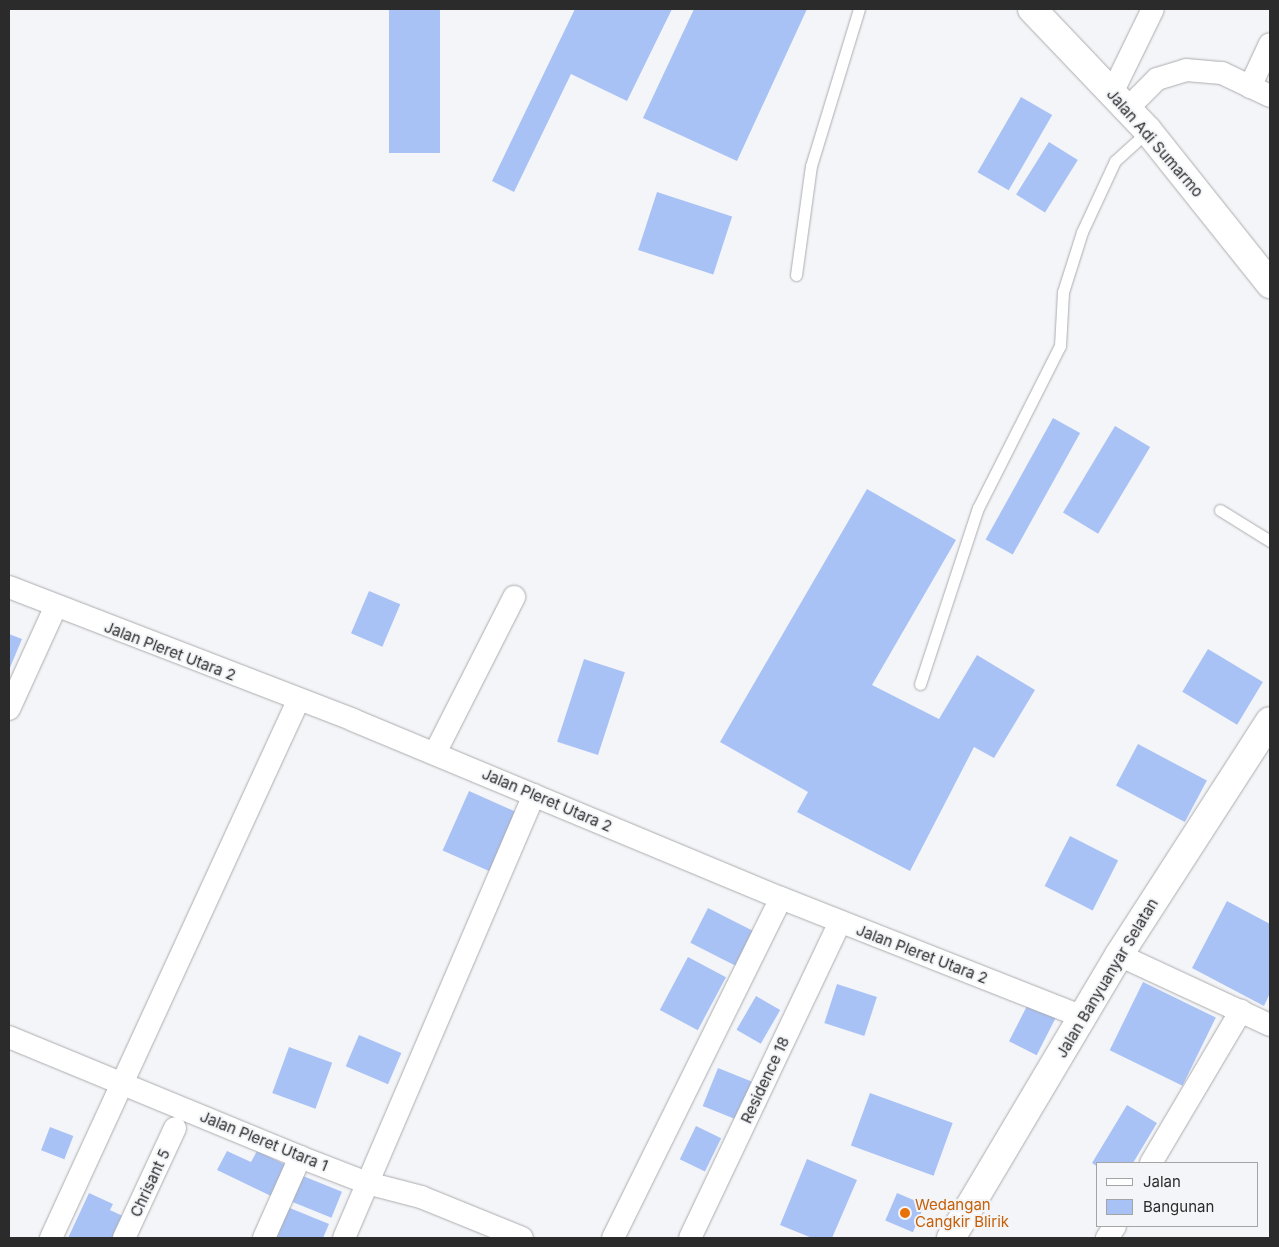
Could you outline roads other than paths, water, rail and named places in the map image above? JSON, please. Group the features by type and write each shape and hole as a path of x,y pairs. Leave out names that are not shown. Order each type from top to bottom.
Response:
{"street":[{"name":"Jalan Adi Sumarmo","path":"1033,9 1148,132 1270,284"},
{"path":"1120,101 1153,9"},
{"path":"1120,101 1157,79 1186,70 1222,73 1260,92 1270,44"},
{"name":"Jalan Pleret Utara 2","path":"9,587 435,753 781,898 1084,1017"},
{"path":"435,753 514,597"},
{"path":"9,709 56,606"},
{"path":"51,1238 298,701"},
{"name":"Jalan Banyuanyar Selatan","path":"951,1238 1084,1017 1119,955 1270,721"},
{"path":"344,1238 534,795"},
{"path":"613,1238 781,898"},
{"name":"Residence 18","path":"690,1238 840,922"},
{"path":"1119,955 1270,1025"},
{"path":"1152,1162 1241,1011"},
{"name":"Jalan Pleret Utara 1","path":"9,1037 123,1082 300,1157 367,1182 421,1197 522,1238"},
{"name":"Chrisant 5","path":"124,1238 175,1128"},
{"path":"264,1238 300,1157"},
{"path":"1107,1238 1113,1227"}],"lane":[{"path":"796,275 811,166 859,9"},
{"path":"920,684 978,508 1060,346 1063,292 1082,232 1114,161 1148,132"},
{"path":"1220,510 1270,541"}],"place":[{"name":"Wedangan Cangkir Blirik","path":"905,1213"}]}
